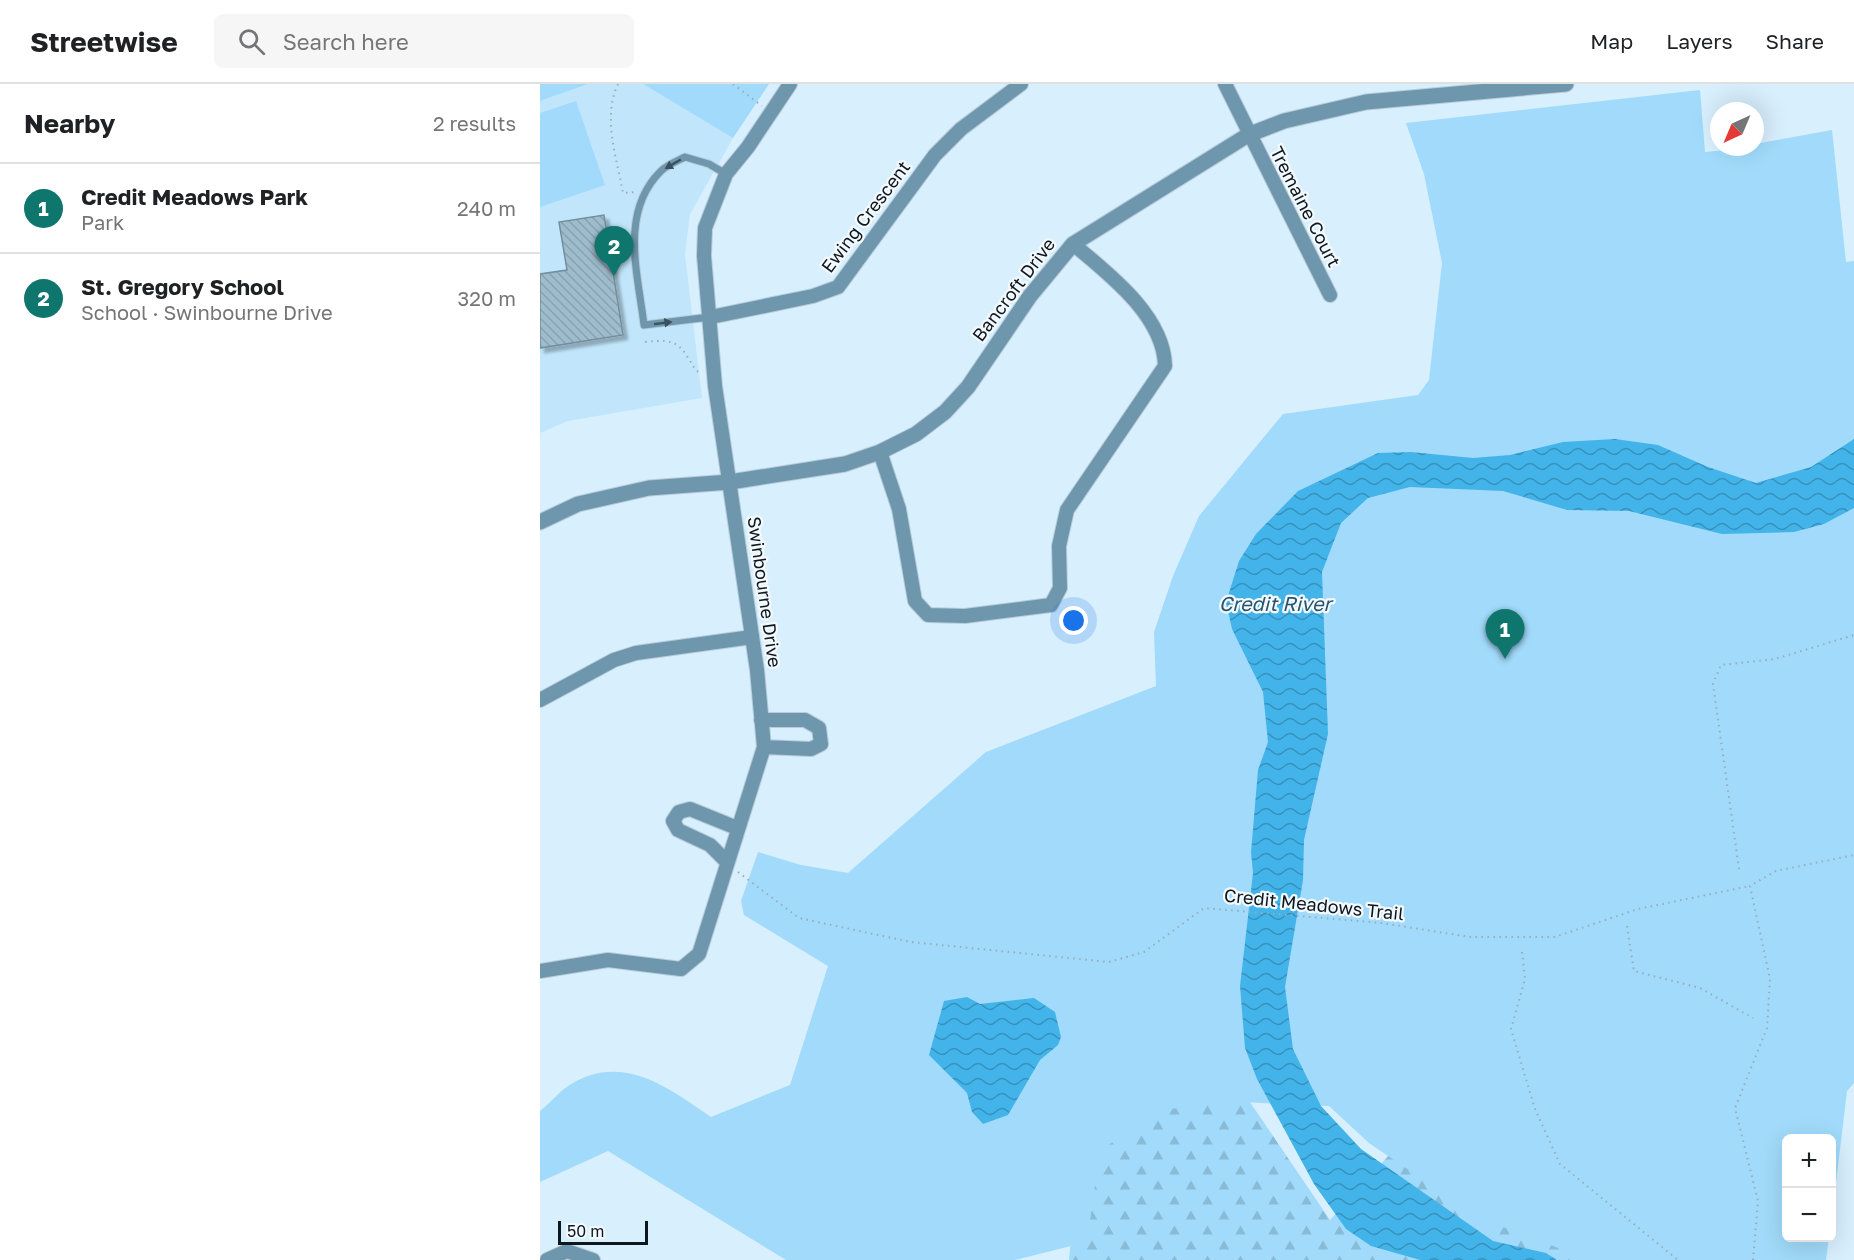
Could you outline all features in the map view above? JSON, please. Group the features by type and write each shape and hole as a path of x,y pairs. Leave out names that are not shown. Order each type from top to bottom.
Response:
{"street":[{"name":"Swinbourne Drive","path":"540,971 608,960 681,969 699,954 764,747 752,636 715,377 704,256 705,228 726,174 748,147 790,84"},
{"name":"Ewing Crescent","path":"711,317 813,296 838,287 935,155 961,129 1021,84"},
{"name":"Tremaine Court","path":"1225,84 1248,135 1330,295"},
{"name":"Bancroft Drive","path":"540,522 578,504 649,488 730,482 845,464 880,452 916,434 945,412 968,387 1030,296 1073,244 1248,135 1284,121 1366,102 1556,85"},
{"path":"880,452 899,508 915,602 928,615 965,616 1052,605 1060,588 1059,546 1067,510 1165,366 1164,348 1152,324 1133,299 1073,244"},
{"path":"540,700 614,660 636,653 752,636"},
{"path":"761,720 805,720 819,728 821,744 811,749 764,747"},
{"path":"728,862 710,845 678,830 673,821 679,812 690,809 737,828"},
{"path":"547,1260 567,1251 593,1260"}],"lane":[{"path":"711,317 644,325 633,233 637,212 646,191 662,170 685,157 710,164 726,174"}],"path":[{"path":"618,84 611,98 612,133 623,194 646,191"},
{"path":"733,84 770,112"},
{"path":"645,342 663,340 677,343 686,351 696,370 715,377"},
{"path":"1739,869 1713,684 1721,665 1775,659 1854,635"},
{"name":"Credit Meadows Trail","path":"728,862 799,918 911,942 1109,962 1144,952 1204,908 1382,923 1470,938 1555,937 1638,909 1750,886 1776,871 1854,855"},
{"path":"1750,886 1770,978 1767,1028 1735,1108 1758,1201 1753,1260"},
{"path":"1627,926 1634,971 1700,988 1753,1018"},
{"path":"1522,952 1525,979 1510,1029 1535,1109 1560,1164 1678,1260"}],"shaded area":[{"path":"588,84 643,84 733,138 690,214 685,254 702,398 568,421 540,433 540,101"}],"green space":[{"path":"540,84 588,84 540,101"},
{"path":"643,84 769,84 733,138"},
{"path":"1700,90 1705,152 1710,152 1710,156 1764,156 1764,142 1832,130 1846,262 1854,261 1854,1083 1847,1091 1836,1183 1836,1134 1782,1134 1782,1242 1828,1242 1826,1260 1570,1260 1558,1248 1479,1218 1369,1143 1329,1106 1220,1101 1165,1110 1100,1150 1087,1242 1015,1260 786,1260 608,1151 540,1182 540,1111 568,1086 588,1076 606,1072 642,1077 677,1094 711,1117 790,1085 828,966 744,915 741,901 758,852 801,865 848,873 986,752 1156,686 1154,632 1173,576 1199,516 1283,414 1418,395 1429,380 1442,263 1424,174 1406,123"},
{"path":"576,101 605,185 540,207 540,113"},
{"path":"1237,1083 1330,1220 1400,1143 1716,1260 1069,1260 1078,1158 1118,1084"}],"water":[{"name":"Credit River","path":"1615,439 1658,445 1708,467 1756,483 1811,467 1854,439 1854,508 1824,524 1794,532 1722,534 1629,511 1567,510 1503,491 1410,487 1368,498 1341,523 1322,572 1328,734 1304,840 1303,880 1285,987 1293,1049 1321,1106 1361,1149 1493,1241 1546,1253 1557,1260 1420,1260 1371,1246 1346,1229 1314,1184 1257,1079 1245,1048 1240,986 1253,873 1251,852 1258,770 1268,742 1263,692 1232,629 1226,602 1239,561 1256,534 1298,491 1378,453 1411,452 1473,458 1510,455 1563,442"},
{"path":"967,997 980,1004 1034,998 1055,1012 1061,1037 1058,1045 1040,1060 1008,1115 983,1124 972,1112 967,1093 929,1055 944,1001"}],"building":[{"path":"604,215 623,335 540,348 540,274 567,270 559,222"}],"place":[{"name":"St. Gregory School","path":"614,276"},
{"name":"Credit Meadows Park","path":"1505,659"}]}
